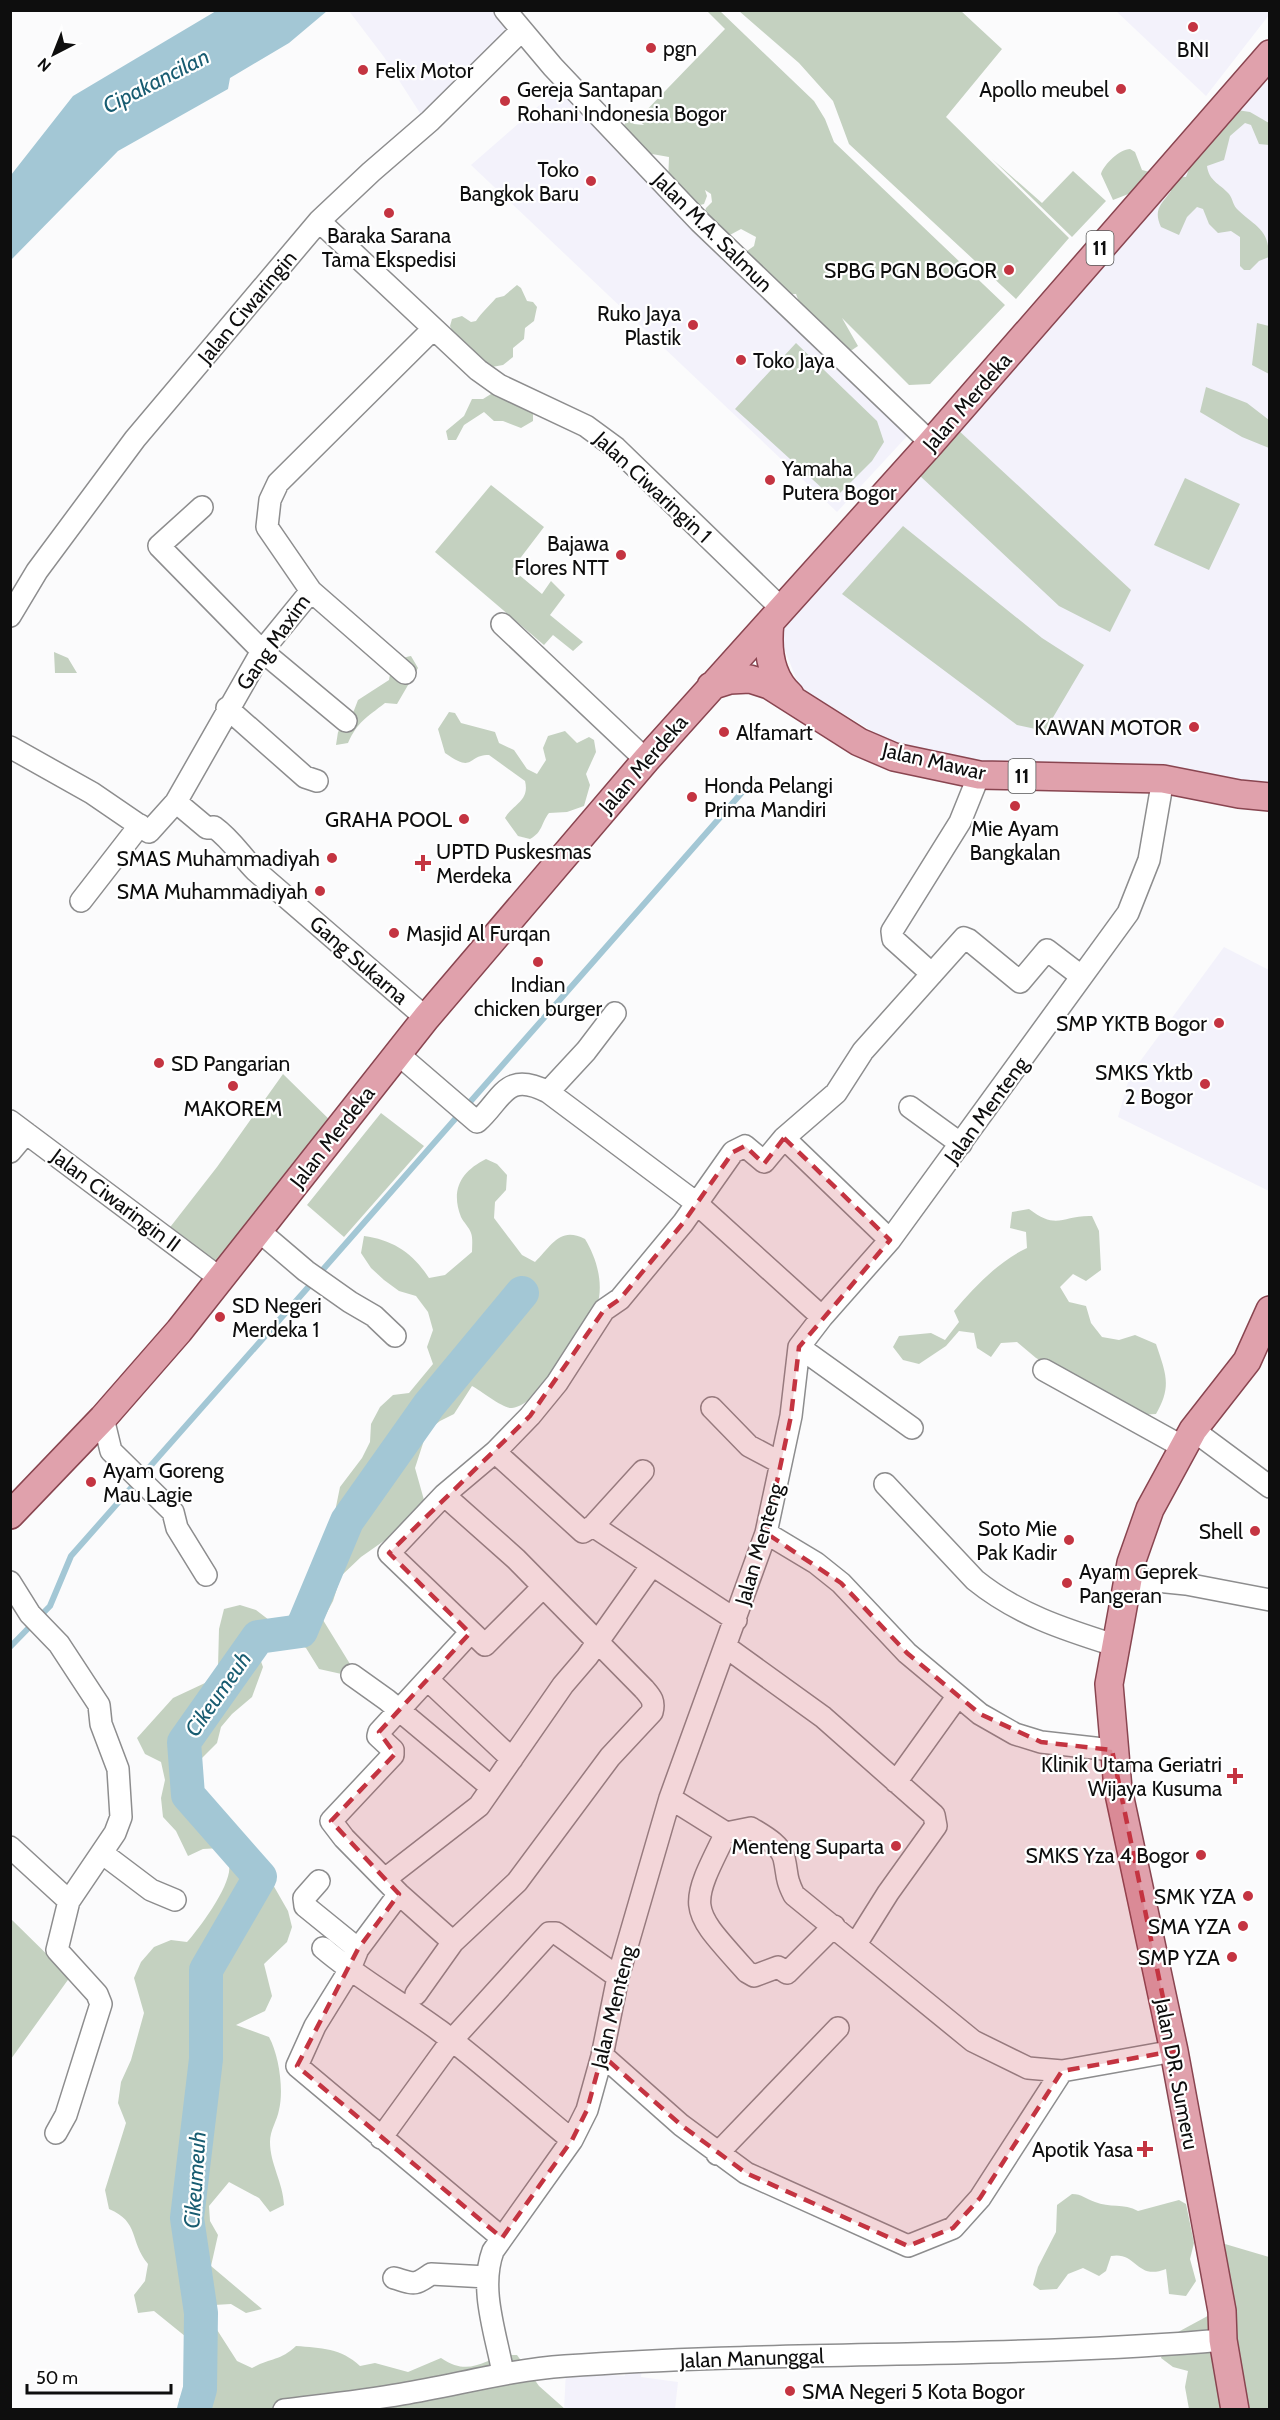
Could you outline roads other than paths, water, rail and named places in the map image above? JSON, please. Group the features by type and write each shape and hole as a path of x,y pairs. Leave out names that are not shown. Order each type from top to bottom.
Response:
{"main road":[{"name":"Jalan Merdeka","path":"10,1515 103,1418 179,1331 426,1018 645,760 931,443 1269,54"},
{"name":"11","path":"776,616 768,646 773,669 785,690 802,706"},
{"path":"711,686 730,680 750,680 769,685 802,706"},
{"name":"Jalan Mawar","path":"802,706 859,742 894,757 979,775 1163,779 1265,798"},
{"name":"Jalan DR. Sumeru","path":"1223,2340 1222,2311 1174,2051 1118,1789 1108,1684 1127,1578 1150,1509 1188,1438 1247,1361 1269,1310"},
{"path":"1223,2340 1235,2409"}],"street":[{"name":"Jalan M.A. Salmun","path":"505,10 553,68 700,222 931,443"},
{"name":"Jalan Ciwaringin","path":"13,605 135,439 319,221 370,172 430,121 521,31"},
{"name":"Jalan Ciwaringin 1","path":"319,221 456,352 499,385 586,426 616,448 776,616"},
{"name":"Gang Maxim","path":"176,802 192,778 228,708 262,651 311,591 267,527 270,500 278,483 433,330"},
{"path":"202,507 159,546 262,651 346,722"},
{"path":"311,591 405,673"},
{"path":"502,624 645,760"},
{"path":"228,708 305,777 317,781"},
{"path":"10,747 83,788 151,831 176,802"},
{"path":"932,974 893,939 892,931 960,822 979,775"},
{"name":"Jalan Menteng","path":"503,2373 487,2277 488,2265 502,2238 572,2140 587,2110 602,2055 618,1977 670,1798 766,1533 791,1416 799,1347 822,1317 890,1240 1114,933 1135,899 1149,860 1163,779"},
{"name":"Gang Sukarna","path":"176,802 205,827 219,831 237,846 241,857 256,872 426,1018"},
{"path":"81,901 140,825"},
{"path":"543,1587 489,1644 481,1644 389,1553 444,1495 495,1452 546,1397 604,1310 620,1299 683,1223 695,1202 739,1148 745,1146 764,1162 784,1138 836,1093 863,1051 960,942 967,938 1020,982 1047,950 1082,976"},
{"path":"548,1092 586,1051 615,1013"},
{"path":"398,1054 477,1122 498,1096 511,1086 527,1083 548,1092 695,1202 822,1317"},
{"path":"910,1107 962,1144"},
{"path":"10,1152 18,1127"},
{"name":"Jalan Ciwaringin II","path":"18,1127 221,1279"},
{"path":"784,1138 890,1240"},
{"path":"259,1231 306,1271 374,1316 395,1336"},
{"path":"799,1347 912,1428"},
{"path":"1044,1370 1188,1438 1269,1487"},
{"path":"712,1408 750,1446 781,1463"},
{"path":"103,1418 111,1451 173,1512 177,1528 206,1575"},
{"path":"495,1452 580,1531 586,1531 593,1526 643,1471"},
{"path":"885,1484 975,1580 992,1593 1051,1626 1114,1645"},
{"path":"416,1994 453,1942 517,1882 610,1757 652,1712 652,1698 543,1587 444,1495"},
{"path":"593,1526 736,1620"},
{"path":"766,1533 816,1563 841,1583 881,1628 957,1697 1015,1734 1049,1743 1113,1750"},
{"path":"502,2238 297,2066 315,2026 350,1971 358,1949 392,1886 479,1806 563,1685 597,1643 652,1566"},
{"path":"1127,1578 1186,1584 1269,1600"},
{"path":"10,1582 37,1622 59,1644 99,1705 101,1724 118,1769 121,1817 102,1853 69,1901 68,1916 57,1950 97,1994 101,2004 66,2115 56,2133"},
{"path":"453,1942 392,1886 344,1838 331,1821 393,1755 393,1750 378,1734 470,1633"},
{"path":"726,1647 823,1718 934,1815 936,1826 888,1893 856,1944"},
{"path":"352,1675 400,1711 492,1787"},
{"path":"428,1680 512,1759"},
{"path":"896,1782 957,1697"},
{"path":"670,1798 726,1833 751,1828 769,1839 783,1856 784,1876 794,1895 973,2041 1028,2068 1062,2071 1174,2051"},
{"path":"726,1833 700,1885 699,1905 705,1926 747,1972 754,1976 778,1967 787,1974 834,1926"},
{"path":"10,1847 69,1901"},
{"path":"102,1853 151,1890 175,1900"},
{"path":"319,1881 304,1898 305,1906 358,1949"},
{"path":"381,2138 452,2040 549,1933 556,1933 618,1977"},
{"path":"323,1948 350,1971 411,2010 452,2040 572,2140"},
{"path":"717,2154 838,2028"},
{"path":"602,2055 681,2126 717,2154 756,2178 908,2246 952,2228 980,2198 1062,2071"},
{"path":"394,2278 416,2284 421,2283 431,2274 487,2277"},
{"name":"Jalan Manunggal","path":"284,2409 404,2394 503,2373 644,2361 1071,2350 1223,2340"}],"water":[{"name":"Cipakancilan","path":"216,11 327,11 289,43 230,78 228,89 118,151 11,260 11,175 73,96"}],"waterway":[{"path":"319,1274 752,781"},
{"path":"10,1647 50,1606 71,1556 311,1284"},
{"name":"Cikeumeuh","path":"194,2410 200,2389 201,2313 187,2218 206,2059 206,1970 260,1877 188,1795 184,1742 258,1637 301,1631 347,1521 429,1405 522,1293"}],"place":[{"name":"BNI","path":"1193,27"},
{"name":"pgn","path":"651,48"},
{"name":"Felix Motor","path":"363,70"},
{"name":"Apollo meubel","path":"1121,89"},
{"name":"Gereja Santapan Rohani Indonesia Bogor","path":"505,101"},
{"name":"Toko Bangkok Baru","path":"591,181"},
{"name":"Baraka Sarana Tama Ekspedisi","path":"389,213"},
{"name":"SPBG PGN BOGOR","path":"1009,270"},
{"name":"Ruko Jaya Plastik","path":"693,325"},
{"name":"Toko Jaya","path":"741,360"},
{"name":"Yamaha Putera Bogor","path":"770,480"},
{"name":"Bajawa Flores NTT","path":"621,555"},
{"name":"KAWAN MOTOR","path":"1194,727"},
{"name":"Alfamart","path":"724,732"},
{"name":"Honda Pelangi Prima Mandiri","path":"692,797"},
{"name":"Mie Ayam Bangkalan","path":"1015,806"},
{"name":"GRAHA POOL","path":"464,819"},
{"name":"SMAS Muhammadiyah","path":"332,858"},
{"name":"UPTD Puskesmas Merdeka","path":"423,863"},
{"name":"SMA Muhammadiyah","path":"320,891"},
{"name":"Masjid Al Furqan","path":"394,933"},
{"name":"Indian chicken burger","path":"538,962"},
{"name":"SMP YKTB Bogor","path":"1219,1023"},
{"name":"SD Pangarian","path":"159,1063"},
{"name":"SMKS Yktb 2 Bogor","path":"1205,1084"},
{"name":"MAKOREM","path":"233,1086"},
{"name":"SD Negeri Merdeka 1","path":"220,1317"},
{"name":"Ayam Goreng Mau Lagie","path":"91,1482"},
{"name":"Shell","path":"1255,1531"},
{"name":"Soto Mie Pak Kadir","path":"1069,1540"},
{"name":"Ayam Geprek Pangeran","path":"1067,1583"},
{"name":"Klinik Utama Geriatri Wijaya Kusuma","path":"1235,1776"},
{"name":"Menteng Suparta","path":"896,1846"},
{"name":"SMKS Yza 4 Bogor","path":"1201,1855"},
{"name":"SMK YZA","path":"1248,1896"},
{"name":"SMA YZA","path":"1243,1926"},
{"name":"SMP YZA","path":"1232,1957"},
{"name":"Apotik Yasa","path":"1145,2149"},
{"name":"SMA Negeri 5 Kota Bogor","path":"790,2391"}]}
